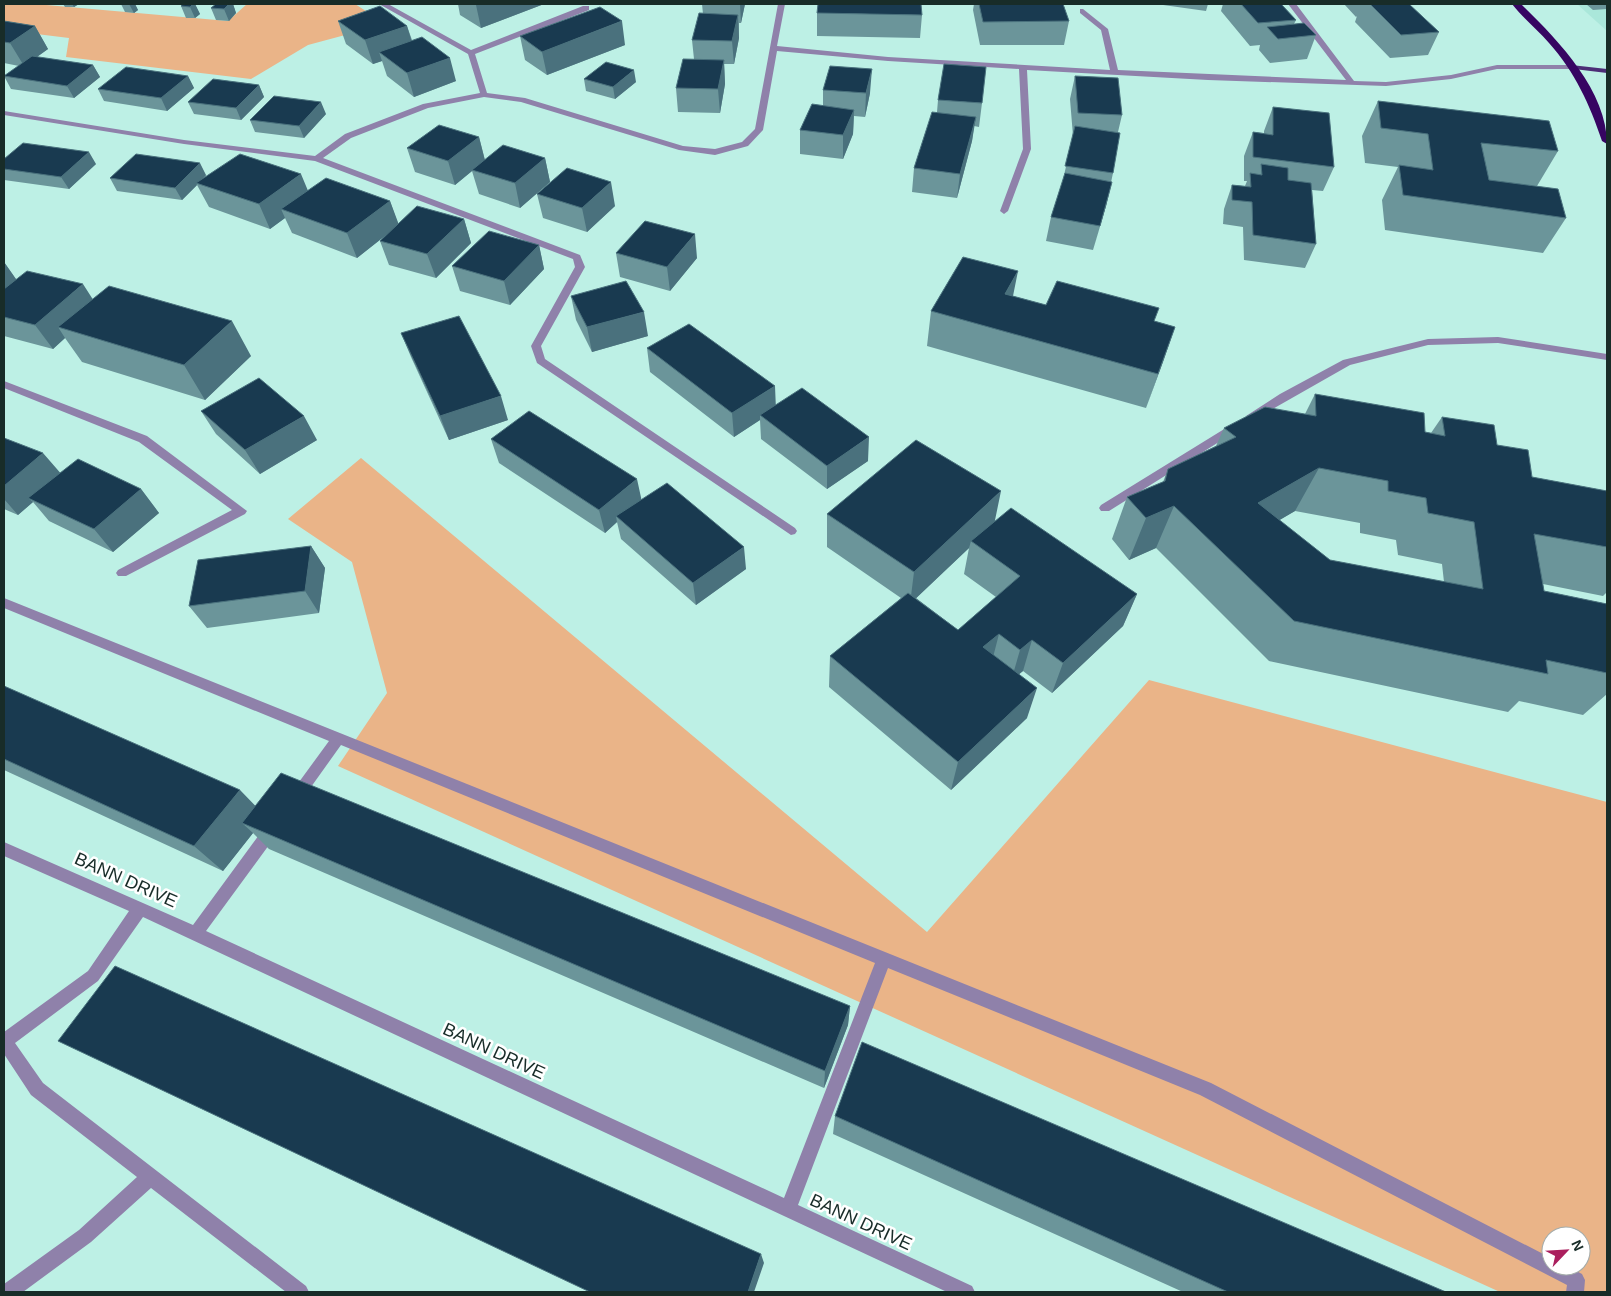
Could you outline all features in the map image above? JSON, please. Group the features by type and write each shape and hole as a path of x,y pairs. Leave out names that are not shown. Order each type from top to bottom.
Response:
{"highway":[{"path":"1516,4 1540,27 1574,67 1599,116 1607,141"}],"main road":[{"path":"1574,67 1607,71"}],"street":[{"path":"383,4 471,53 484,95"},
{"path":"317,159 348,136 418,109 484,95 522,100 682,148 716,152 745,144 759,130 781,4"},
{"path":"1292,4 1352,83"},
{"path":"471,53 586,8"},
{"path":"1083,11 1104,29 1115,73"},
{"path":"773,48 888,59 1115,73 1386,84 1451,77 1497,67 1574,67"},
{"path":"1004,211 1026,149 1023,67"},
{"path":"4,114 184,142 317,159 577,257 580,267 536,346 541,361 791,531"},
{"path":"1105,508 1284,396 1346,362 1428,342 1498,340 1607,357"},
{"path":"4,384 143,439 241,511 122,573"},
{"path":"4,602 1205,1089 1576,1280 1575,1292"},
{"path":"196,934 339,738"},
{"name":"BANN DRIVE","path":"4,848 140,908 966,1292"},
{"path":"140,908 93,976 4,1042 37,1089 300,1292"},
{"path":"788,1210 884,959"},
{"path":"8,1292 85,1236 150,1178"}],"shaded area":[{"path":"4,4 35,4 228,21 247,4 355,4 386,24 308,45 251,79 66,57 69,38 4,30"},
{"path":"1577,4 1607,4 1607,31"},
{"path":"361,458 927,932 1149,680 1607,802 1607,1292 1500,1292 338,766 387,693 352,562 288,519"}],"building":[{"path":"183,4 193,4 190,7 181,6"},
{"path":"216,4 229,4 224,9 211,8"},
{"path":"818,4 921,4 922,15 817,13"},
{"path":"979,4 1063,4 1069,21 983,22"},
{"path":"1241,4 1281,4 1296,20 1258,23"},
{"path":"1370,4 1409,4 1439,32 1401,35"},
{"path":"380,6 407,26 365,40 338,21"},
{"path":"600,7 622,21 542,52 520,36"},
{"path":"699,13 738,15 732,41 692,40"},
{"path":"4,21 35,26 10,43 4,42"},
{"path":"1304,23 1316,35 1278,39 1267,27"},
{"path":"422,37 450,58 407,73 379,52"},
{"path":"32,56 93,65 67,86 4,76"},
{"path":"683,59 724,60 718,89 676,88"},
{"path":"606,62 634,70 613,87 584,79"},
{"path":"944,64 986,67 982,103 938,100"},
{"path":"830,66 872,69 866,93 823,90"},
{"path":"126,67 188,76 161,98 98,89"},
{"path":"1075,76 1118,78 1122,115 1078,113"},
{"path":"213,79 259,85 236,108 188,102"},
{"path":"274,96 321,102 299,126 250,120"},
{"path":"1378,101 1549,121 1558,151 1481,143 1489,180 1558,189 1566,218 1403,195 1399,165 1433,170 1428,134 1381,128"},
{"path":"812,104 854,110 843,135 800,130"},
{"path":"1273,107 1329,113 1334,167 1253,157 1253,132 1273,135"},
{"path":"932,112 976,117 960,174 914,168"},
{"path":"439,125 479,137 448,161 407,148"},
{"path":"1075,126 1120,133 1113,173 1065,166"},
{"path":"23,143 89,152 61,177 4,169 4,159"},
{"path":"503,145 545,158 515,183 472,170"},
{"path":"136,154 200,163 175,188 110,178"},
{"path":"240,154 301,174 259,204 196,183"},
{"path":"1261,164 1288,168 1288,180 1311,183 1316,244 1253,235 1252,202 1232,200 1232,185 1251,187 1250,173 1262,175"},
{"path":"567,168 611,182 582,208 537,194"},
{"path":"1065,173 1112,182 1100,226 1051,217"},
{"path":"326,178 390,201 347,233 281,209"},
{"path":"417,206 464,219 427,254 380,241"},
{"path":"645,221 695,234 667,267 616,253"},
{"path":"489,231 539,245 504,281 452,266"},
{"path":"963,257 1018,271 1005,294 1046,305 1057,281 1159,308 1154,321 1175,327 1158,374 931,311"},
{"path":"27,271 83,284 35,325 4,317 4,289"},
{"path":"626,281 644,312 587,327 571,296"},
{"path":"109,286 232,321 184,365 58,327"},
{"path":"459,316 501,396 440,416 401,333"},
{"path":"689,324 775,386 732,413 647,348"},
{"path":"259,378 304,416 245,450 201,411"},
{"path":"802,388 869,437 827,466 760,415"},
{"path":"1315,394 1424,413 1425,432 1445,436 1442,417 1494,425 1497,445 1528,450 1532,477 1607,491 1607,547 1534,534 1544,591 1607,604 1607,673 1546,660 1548,674 1294,621 1174,506 1146,518 1127,497 1165,481 1168,469 1236,437 1224,428 1265,407 1316,416","holes":["1319,468 1388,481 1388,491 1426,498 1428,513 1474,522 1483,589 1330,560 1258,503"]},
{"path":"529,411 637,479 599,510 491,439"},
{"path":"4,438 43,453 4,486"},
{"path":"916,440 1001,491 914,572 827,514"},
{"path":"78,459 141,489 94,529 28,498"},
{"path":"667,483 744,547 693,583 616,516"},
{"path":"1011,508 1137,594 1063,663 1032,640 1020,650 999,634 983,647 1037,688 958,762 830,656 908,593 958,630 1020,576 971,541"},
{"path":"311,546 305,591 189,606 198,560"},
{"path":"4,686 240,790 194,846 4,759"},
{"path":"281,773 850,1006 825,1071 242,823"},
{"path":"115,966 761,1254 748,1292 590,1292 58,1041"},
{"path":"862,1042 1446,1292 1228,1292 835,1116"}]}
